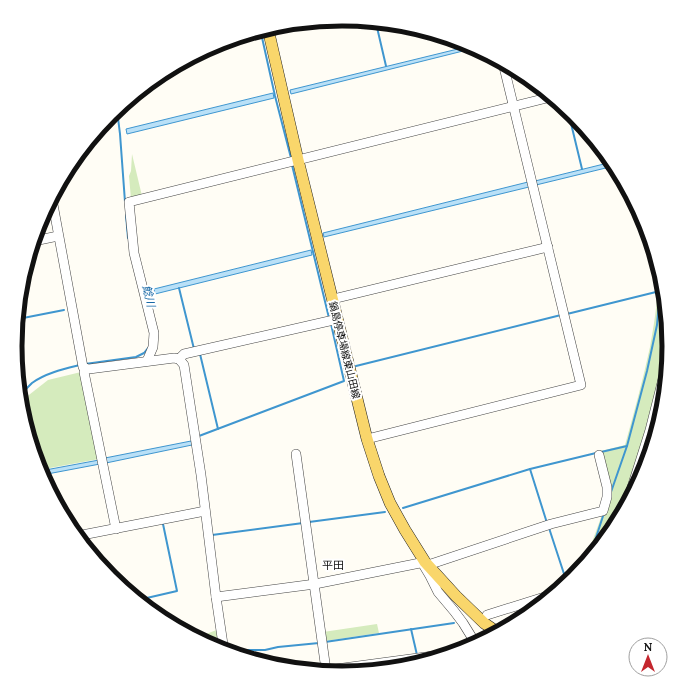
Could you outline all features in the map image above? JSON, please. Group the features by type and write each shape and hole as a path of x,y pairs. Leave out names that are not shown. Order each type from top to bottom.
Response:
{"main road":[{"name":"鍋島停車場線東山田線","path":"269,35 293,161 333,299 332,320 379,476 390,502 425,563 456,596 493,629"}],"street":[{"path":"367,439 581,385 505,71"},
{"path":"146,361 152,347 154,333 134,253 129,202 544,99"},
{"path":"53,208 84,372 116,528"},
{"path":"41,240 58,236"},
{"path":"333,299 548,247"},
{"path":"179,360 184,354 332,320"},
{"path":"83,364 89,369 174,358 179,360 184,365 201,475 223,643"},
{"path":"637,471 657,403"},
{"path":"296,454 315,584 323,666"},
{"path":"216,596 315,584 425,563 551,524 603,511 607,497 607,487 599,455"},
{"path":"84,535 205,511"},
{"path":"425,563 438,592 454,611 466,622 473,638"},
{"path":"487,615 538,599"}],"green space":[{"path":"132,154 142,196 131,199 129,176 131,171"},
{"path":"657,289 662,346 661,372 631,484 619,507 589,549 610,493 601,451 625,445 650,347"},
{"path":"81,372 99,459 46,469 33,429 26,397 48,380"},
{"path":"377,624 379,633 325,641 323,632"},
{"path":"219,629 220,642 220,642 204,635"}],"water":[{"path":"459,49 464,51 291,94 290,90"},
{"path":"273,93 274,98 127,134 126,129"},
{"path":"604,164 607,168 536,185 535,181"},
{"path":"528,182 529,187 324,237 323,233"},
{"path":"311,250 312,255 155,294 154,289"},
{"path":"191,441 192,445 106,463 105,458"},
{"path":"99,460 100,464 48,474 46,470"}],"waterway":[{"path":"377,28 386,66"},
{"path":"262,36 291,158"},
{"name":"鯰川","path":"118,118 125,202"},
{"path":"571,123 582,169"},
{"path":"292,165 329,318"},
{"name":"鯰川","path":"126,215 128,238"},
{"path":"179,288 194,349"},
{"path":"146,295 154,291"},
{"path":"567,314 657,292"},
{"path":"611,492 627,446 647,371 657,325 659,304"},
{"path":"24,318 64,310"},
{"path":"356,366 561,315"},
{"path":"199,438 199,436 344,381 331,324"},
{"name":"鯰川","path":"85,364 136,357 144,353 148,348"},
{"path":"200,354 218,429"},
{"name":"鯰川","path":"25,390 32,383 43,377 80,365"},
{"path":"601,452 627,446"},
{"path":"403,508 530,469 596,453"},
{"path":"530,469 547,523"},
{"path":"309,522 385,512"},
{"path":"594,543 604,513"},
{"path":"212,535 303,523"},
{"path":"145,598 177,591 163,524"},
{"path":"549,528 565,576"},
{"path":"325,642 454,623"},
{"path":"411,629 417,655"},
{"path":"240,650 265,650 278,647 319,643"}],"district":[{"name":"平田","path":"333,565"}]}
